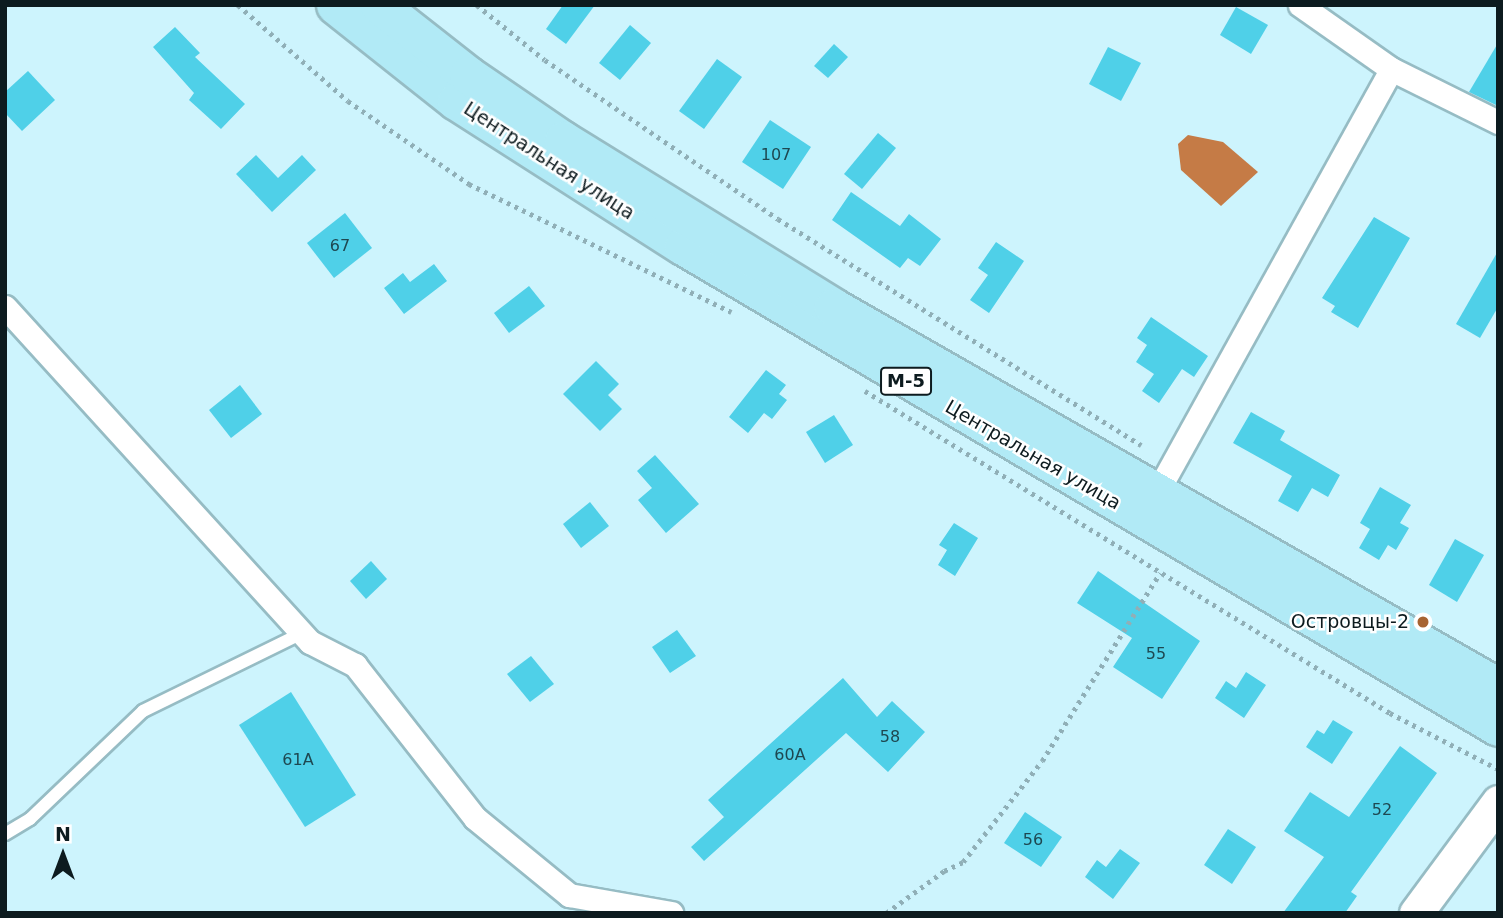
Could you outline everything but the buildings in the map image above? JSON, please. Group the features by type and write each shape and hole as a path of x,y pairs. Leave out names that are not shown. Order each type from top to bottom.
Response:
{"main road":[{"name":"Центральная улица","path":"335,5 456,101 694,254 1498,727"},
{"name":"Центральная улица","path":"380,5 468,75 563,140 833,307 1498,687"},
{"path":"1416,913 1495,812"}],"street":[{"path":"1300,5 1391,69 1498,122"},
{"path":"1157,492 1391,69"},
{"path":"5,307 302,633 355,665 475,818 569,895 671,913"}],"lane":[{"path":"5,834 30,819 143,711 302,633"}],"path":[{"path":"238,5 348,101 469,184 744,318"},
{"path":"477,5 545,60 778,219 1074,404"},
{"path":"859,388 1390,713 1498,769"},
{"path":"886,913 944,871 963,862 1042,761 1160,573"}],"shaded area":[{"path":"1188,135 1223,142 1258,172 1221,206 1181,170 1178,144"}],"place":[{"name":"Островцы-2","path":"1423,622"}]}
